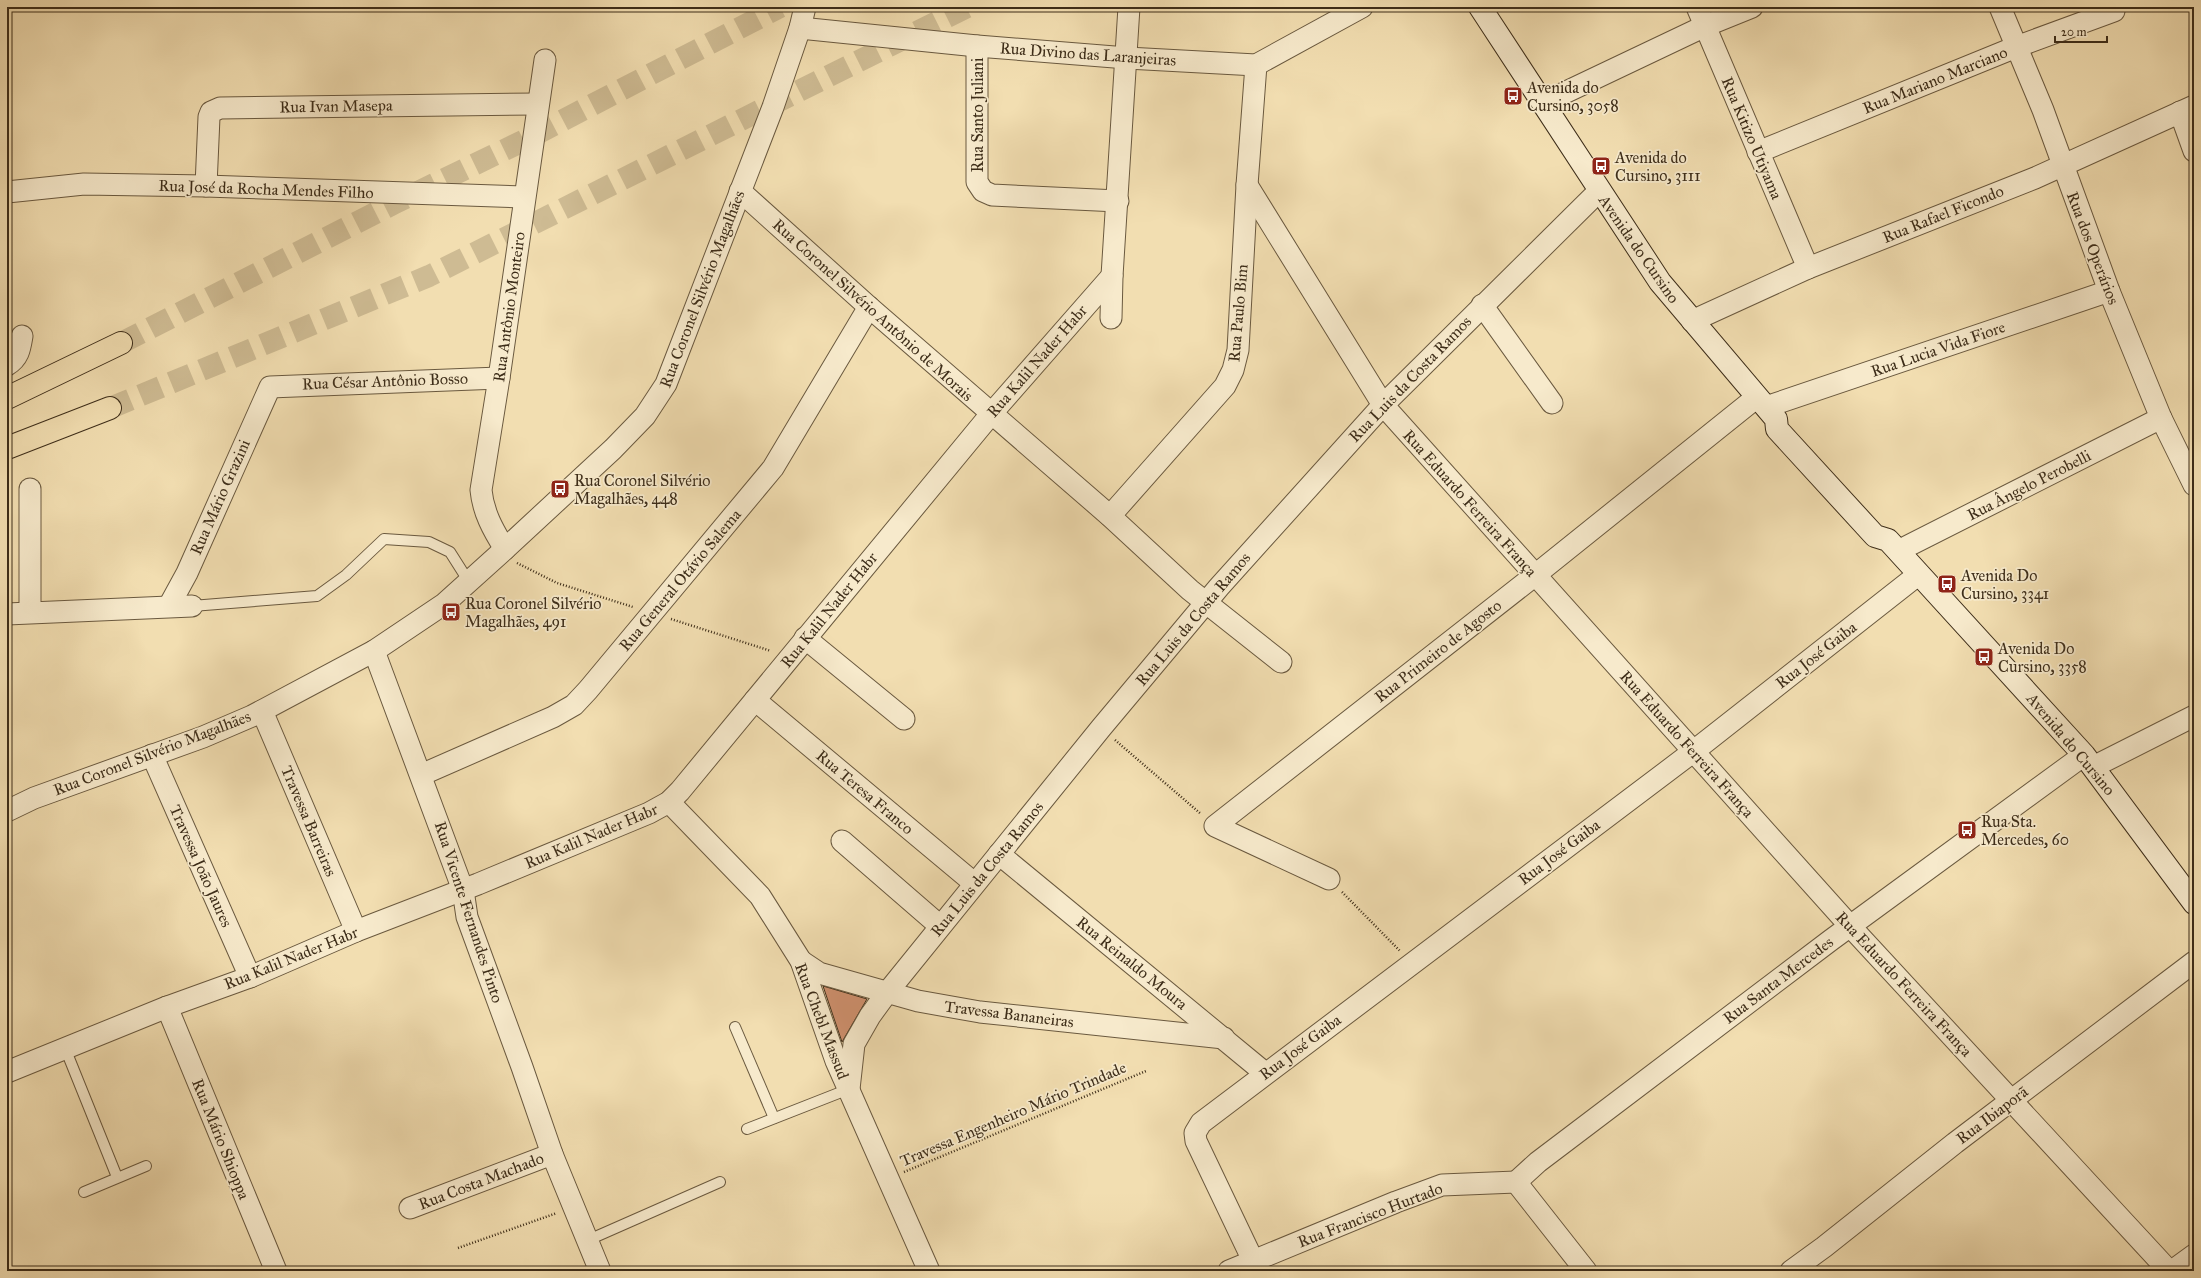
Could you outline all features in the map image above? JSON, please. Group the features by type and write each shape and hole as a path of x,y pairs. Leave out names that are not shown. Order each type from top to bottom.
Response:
{"highway":[{"path":"7,398 121,344"},
{"path":"7,448 110,408"}],"main road":[{"name":"Avenida do Cursino","path":"1480,7 1599,191 1660,282 1767,407 1786,421 1886,528 1893,546 2088,761 2194,903"}],"street":[{"name":"Rua Coronel Silvério Magalhães","path":"7,811 34,798 203,737 262,711 374,651 444,604 613,449 645,416 659,398 687,334 773,107 800,28 805,7"},
{"name":"Rua Kalil Nader Habr","path":"1111,318 1112,276 1118,201 1129,7"},
{"path":"1256,65 1362,7"},
{"name":"Rua Kitizo Utiyama","path":"1697,7 1808,268"},
{"path":"1543,103 1705,26 1752,7"},
{"name":"Rua dos Operários","path":"2000,7 2042,110 2109,291 2161,418 2194,485"},
{"name":"Rua Mariano Marciano","path":"1758,152 2016,47 2114,11"},
{"name":"Rua Divino das Laranjeiras","path":"800,28 977,46 1127,58 1256,65"},
{"name":"Rua Santo Juliani","path":"977,46 977,182 983,191 992,195 1118,201"},
{"name":"Rua Antônio Monteiro","path":"505,549 492,528 482,502 481,490 499,378 537,104 545,60"},
{"name":"Rua Paulo Bim","path":"1110,516 1225,386 1232,370 1238,350 1246,185 1256,65"},
{"name":"Rua Ivan Masepa","path":"206,186 209,118 211,112 220,108 537,104"},
{"path":"2187,109 2194,152"},
{"name":"Rua Rafael Ficondo","path":"1692,321 1808,268 2062,165 2187,109"},
{"name":"Rua José da Rocha Mendes Filho","path":"7,192 84,184 206,186 524,197"},
{"name":"Rua Eduardo Ferreira França","path":"1246,185 1382,405 1850,926 2169,1271"},
{"name":"Rua Coronel Silvério Antônio de Morais","path":"740,191 869,308 1110,516 1205,602 1281,662"},
{"name":"Rua Luis da Costa Ramos","path":"849,1089 854,1044 870,1016 886,994 974,883 1205,602 1382,405 1599,191"},
{"name":"Rua Kalil Nader Habr","path":"7,1072 167,1007 250,977 356,931 463,890 649,813 669,802 680,791 991,414 1112,276"},
{"name":"Rua Lucia Vida Fiore","path":"1767,407 2109,291"},
{"path":"1482,305 1552,403"},
{"name":"Rua General Otávio Salema","path":"421,775 552,717 574,705 653,613 773,468 869,308"},
{"path":"7,365 16,358 19,352 22,336"},
{"name":"Rua César Antônio Bosso","path":"270,387 499,378"},
{"name":"Rua Mário Grazini","path":"169,606 187,574 270,387"},
{"name":"Rua Primeiro de Agosto","path":"1215,826 1534,576 1767,407"},
{"name":"Rua Ângelo Perobelli","path":"1893,546 2161,418"},
{"path":"30,489 30,612"},
{"name":"Rua José Gaiba","path":"1256,1266 1196,1141 1195,1134 1198,1128 1265,1073 1694,752 1919,574"},
{"path":"7,614 192,606"},
{"path":"806,638 904,720"},
{"name":"Rua Vicente Fernandes Pinto","path":"374,651 463,890 467,916 522,1066 552,1154 586,1241 600,1271"},
{"name":"Rua Teresa Franco","path":"755,700 974,883"},
{"name":"Travessa Barreiras","path":"262,711 356,931"},
{"name":"Rua Santa Mercedes","path":"1516,1182 1538,1162 1850,926 2088,761 2194,716"},
{"name":"Travessa João Jaures","path":"152,755 250,977"},
{"name":"Rua Chebl Massud","path":"669,802 760,896 801,962 815,1004 849,1089 889,1178 928,1271"},
{"path":"1215,826 1329,878"},
{"path":"842,841 940,926"},
{"name":"Rua Reinaldo Moura","path":"998,854 1265,1073"},
{"name":"Travessa Bananeiras","path":"801,962 819,973 886,994 980,1012 1224,1038"},
{"name":"Rua Ibiaporã","path":"1791,1271 2194,962"},
{"name":"Rua Mário Shioppa","path":"167,1007 276,1271"},
{"name":"Rua Costa Machado","path":"410,1208 552,1154"},
{"path":"1516,1182 1586,1271"},
{"name":"Rua Francisco Hurtado","path":"1230,1271 1256,1266 1396,1202 1442,1185 1516,1182"},
{"path":"2172,1271 2194,1255"}],"lane":[{"path":"192,606 317,596 346,575 384,540 429,542 450,552 468,582"},
{"path":"735,1027 774,1118"},
{"path":"65,1048 117,1177"},
{"path":"747,1129 849,1089"},
{"path":"84,1192 146,1166"},
{"path":"586,1241 720,1182"}],"path":[{"path":"505,549 516,563 557,583 790,658"},
{"path":"1101,728 1215,826"},
{"path":"1329,878 1412,963"},
{"name":"Travessa Engenheiro Mário Trindade","path":"889,1178 1146,1071"},
{"path":"458,1248 573,1207"}],"building":[{"path":"823,986 867,999 842,1042"}],"tunnel":[{"path":"121,343 395,203 521,142 780,7"},
{"path":"110,408 429,276 967,7"}],"place":[{"name":"Avenida do Cursino, 3058","path":"1513,96"},
{"name":"Avenida do Cursino, 3111","path":"1601,166"},
{"name":"Rua Coronel Silvério Magalhães, 448","path":"560,489"},
{"name":"Avenida Do Cursino, 3341","path":"1947,584"},
{"name":"Rua Coronel Silvério Magalhães, 491","path":"451,612"},
{"name":"Avenida Do Cursino, 3358","path":"1984,657"},
{"name":"Rua Sta. Mercedes, 60","path":"1967,830"}]}
